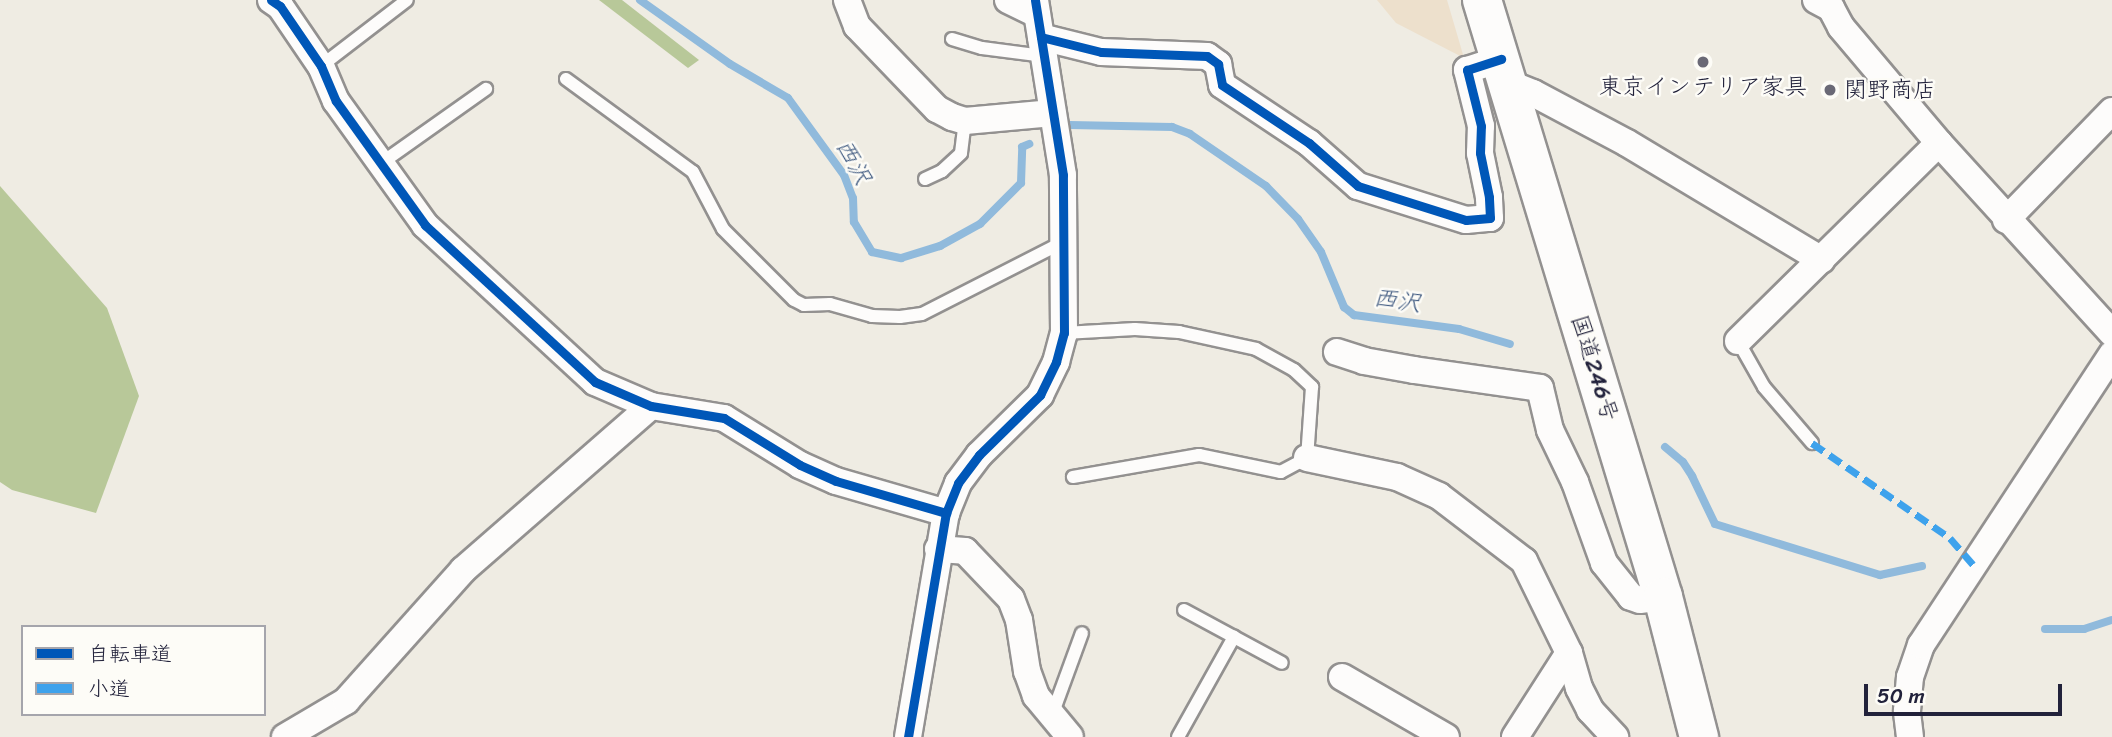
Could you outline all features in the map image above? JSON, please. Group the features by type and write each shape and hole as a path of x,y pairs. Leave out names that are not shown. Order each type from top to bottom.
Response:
{"highway":[{"name":"国道246号","path":"1482,0 1663,597 1699,737"}],"street":[{"path":"271,0 280,6 321,66 336,101 425,225 595,382 651,406 724,418 800,465 836,481 946,513"},
{"path":"847,0 857,26 937,109 965,121 1053,113"},
{"path":"1008,0 1039,27 1101,52 1207,56 1218,64 1222,85 1309,143 1359,186 1465,220 1489,218 1489,197 1480,153 1481,126 1467,70 1504,71 1822,260"},
{"path":"1826,3 1841,27 1938,143 2112,333"},
{"path":"908,737 946,513 958,483 979,455 1040,395 1056,362 1064,333 1066,241 1063,175 1039,27"},
{"path":"2006,220 2112,111"},
{"path":"1738,341 1938,143"},
{"path":"1337,352 1364,361 1402,368 1540,388 1550,429 1575,482 1604,563 1631,597 1640,600 1663,597"},
{"path":"1910,737 1907,711 1910,677 1921,645 2112,354"},
{"path":"285,737 346,701 463,570 651,406"},
{"path":"1307,458 1397,477 1439,496 1524,561 1569,653 1579,688 1590,710 1615,737"},
{"path":"938,549 965,551 1011,600 1018,620 1027,671 1036,696 1070,737"},
{"path":"1515,737 1569,653"},
{"path":"1342,677 1446,737"}],"lane":[{"path":"321,66 407,0"},
{"path":"953,39 982,48 1039,27"},
{"path":"566,79 693,172 723,229 794,300 804,305 830,304 872,316 900,317 922,314 1066,241"},
{"path":"380,164 486,89"},
{"path":"925,179 942,171 961,152 965,121"},
{"path":"1064,333 1135,329 1179,332 1256,349 1294,370 1312,387 1307,458 1281,472 1199,455 1073,477"},
{"path":"1738,341 1763,387 1812,443"},
{"path":"1184,610 1282,663"},
{"path":"1052,716 1082,633"},
{"path":"1178,737 1234,637"}],"shaded area":[{"path":"1377,0 1447,0 1464,58 1396,23"}],"green space":[{"path":"599,0 622,0 699,60 688,68"},
{"path":"0,186 107,308 139,396 96,513 12,490 0,482"}],"waterway":[{"name":"西沢","path":"640,0 730,64 788,98 844,175 853,198 854,222 872,252 901,258 940,246 980,224 1021,183 1022,147 1029,144"},
{"name":"西沢","path":"1070,125 1172,127 1190,134 1266,186 1298,219 1321,252 1344,307 1354,315 1459,329 1510,344"},
{"name":"西沢","path":"1665,447 1683,462 1715,524 1880,575 1922,566"},
{"name":"西沢","path":"2045,629 2084,629 2112,620"}],"marked path":[{"path":"1812,443 1950,538 1973,564"}],"cycle path":[{"path":"271,0 280,6 321,66 336,101 425,225 595,382 651,406 724,418 800,465 836,481 946,513"},
{"path":"908,737 946,513 958,483 979,455 1040,395 1056,362 1064,333 1063,175 1035,0"},
{"path":"1041,37 1101,52 1207,56 1218,64 1222,85 1309,143 1358,186 1466,220 1490,218 1489,197 1480,153 1481,126 1467,70 1501,59"}],"place":[{"name":"東京インテリア家具","path":"1703,62"},
{"name":"関野商店","path":"1830,90"}]}
